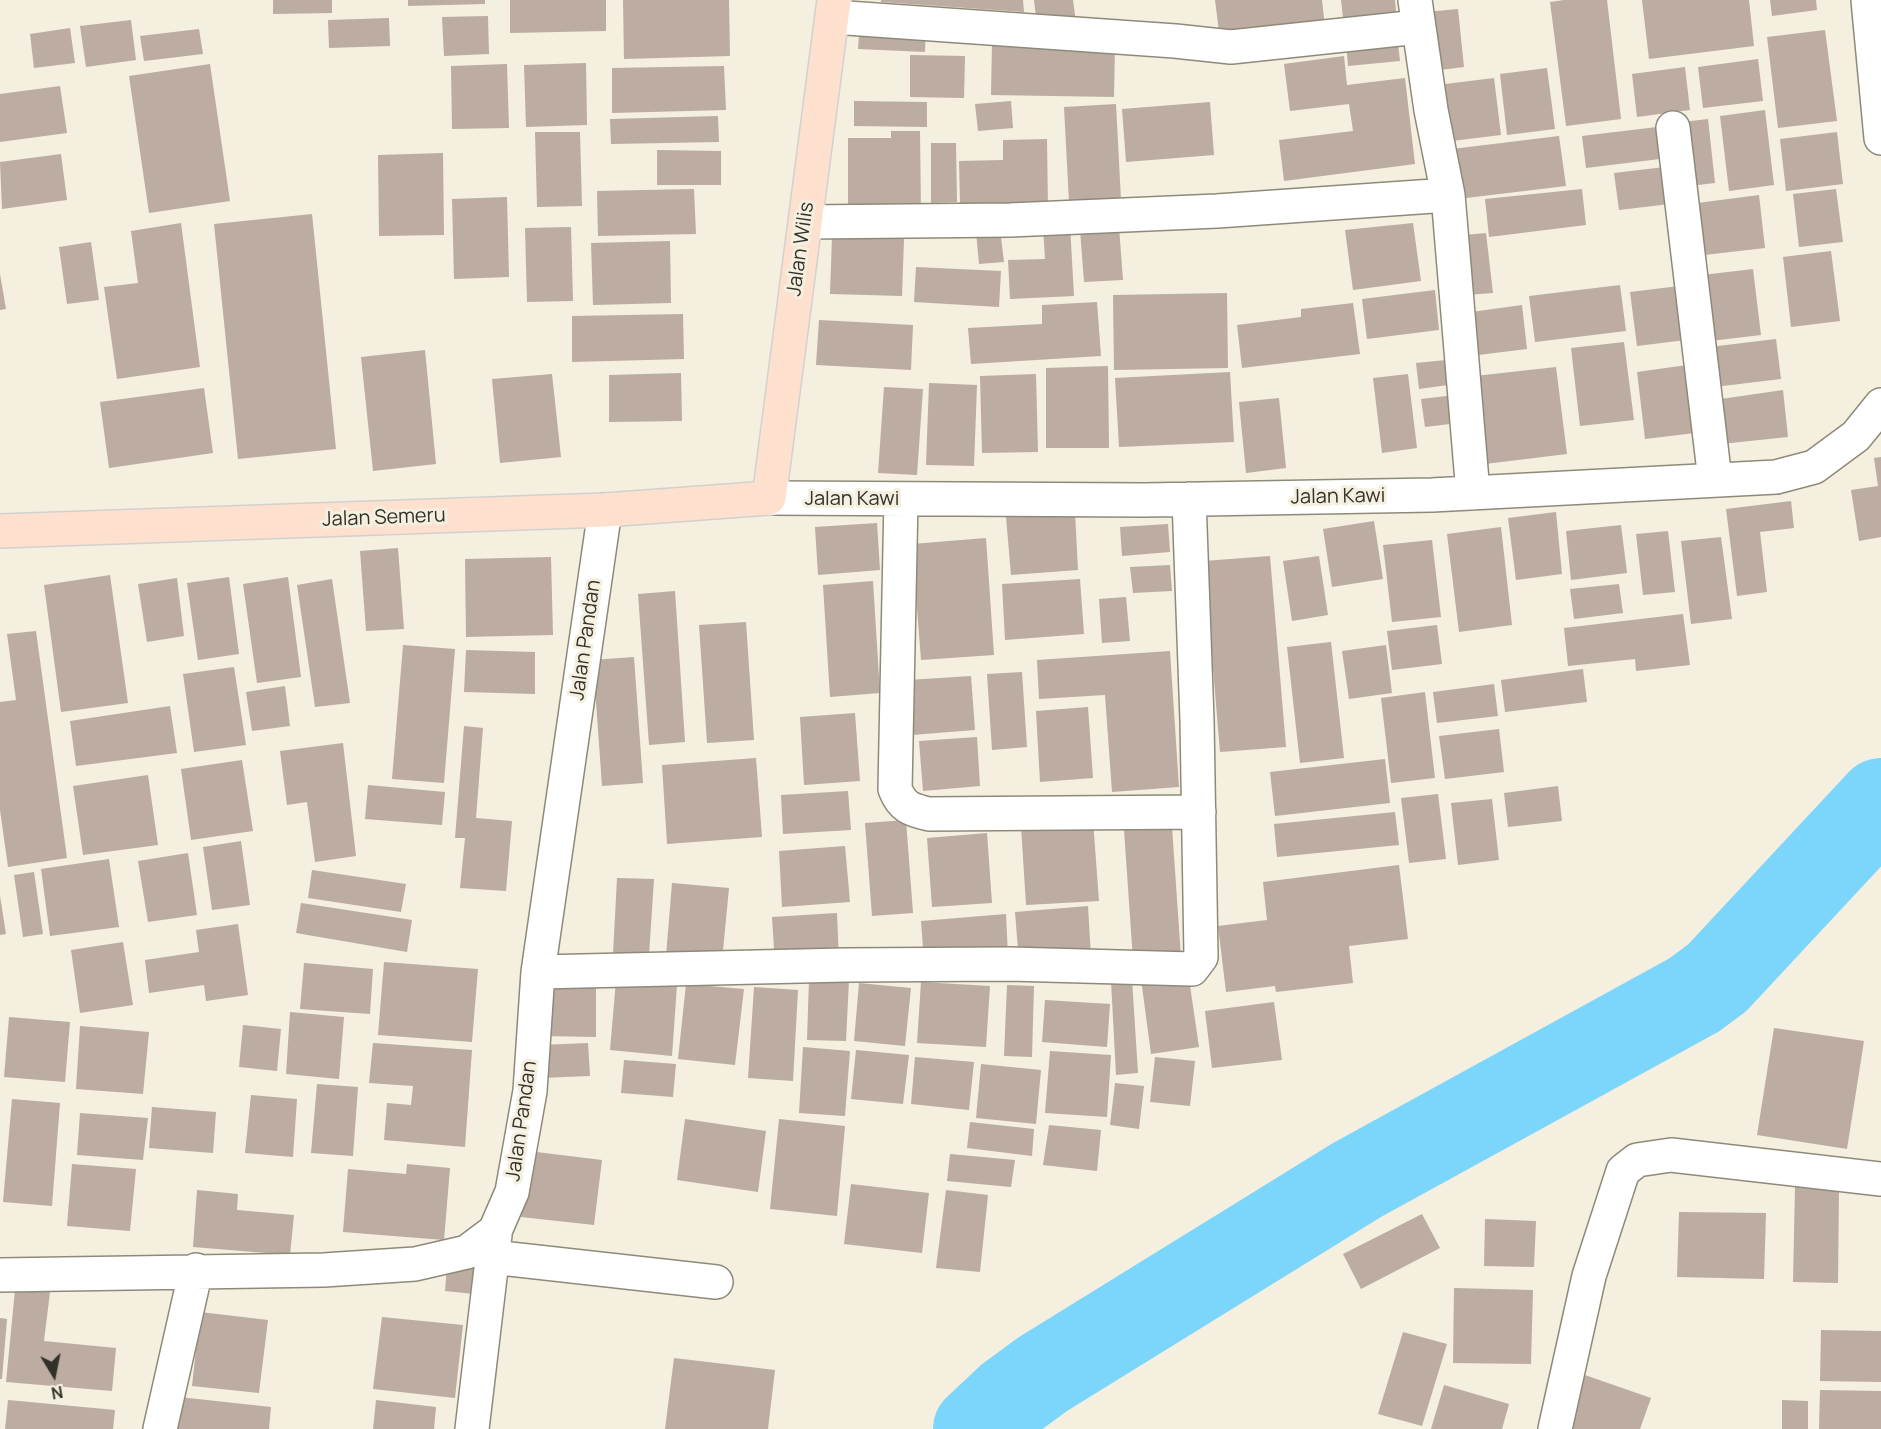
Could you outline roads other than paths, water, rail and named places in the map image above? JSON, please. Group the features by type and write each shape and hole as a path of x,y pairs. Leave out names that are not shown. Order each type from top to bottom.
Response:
{"main road":[{"name":"Jalan Wilis","path":"769,498 779,406 806,222 833,8"},
{"name":"Jalan Semeru","path":"0,531 605,510 769,498"}],"street":[{"path":"1868,0 1879,90 1881,138"},
{"path":"833,8 1231,47 1417,13 1448,195 1473,493"},
{"path":"1673,128 1715,480"},
{"path":"806,222 1010,220 1217,211 1448,195"},
{"name":"Jalan Kawi","path":"769,498 1189,499 1473,493 1776,477 1815,467 1856,436 1881,405"},
{"path":"901,499 895,789 900,803 913,811 929,814 1198,812"},
{"path":"538,972 857,965 1192,969 1201,957 1189,499"},
{"name":"Jalan Pandan","path":"0,1275 196,1270 324,1270 415,1264 494,1244 512,1192 530,1091 538,972 605,510"},
{"path":"1555,1429 1589,1276 1623,1171 1637,1160 1671,1155 1881,1179"},
{"path":"472,1429 494,1244 716,1282"},
{"path":"160,1429 196,1270"}],"waterway":[{"path":"977,1429 1009,1399 1043,1374 1357,1180 1694,995 1717,978 1881,802"}]}
